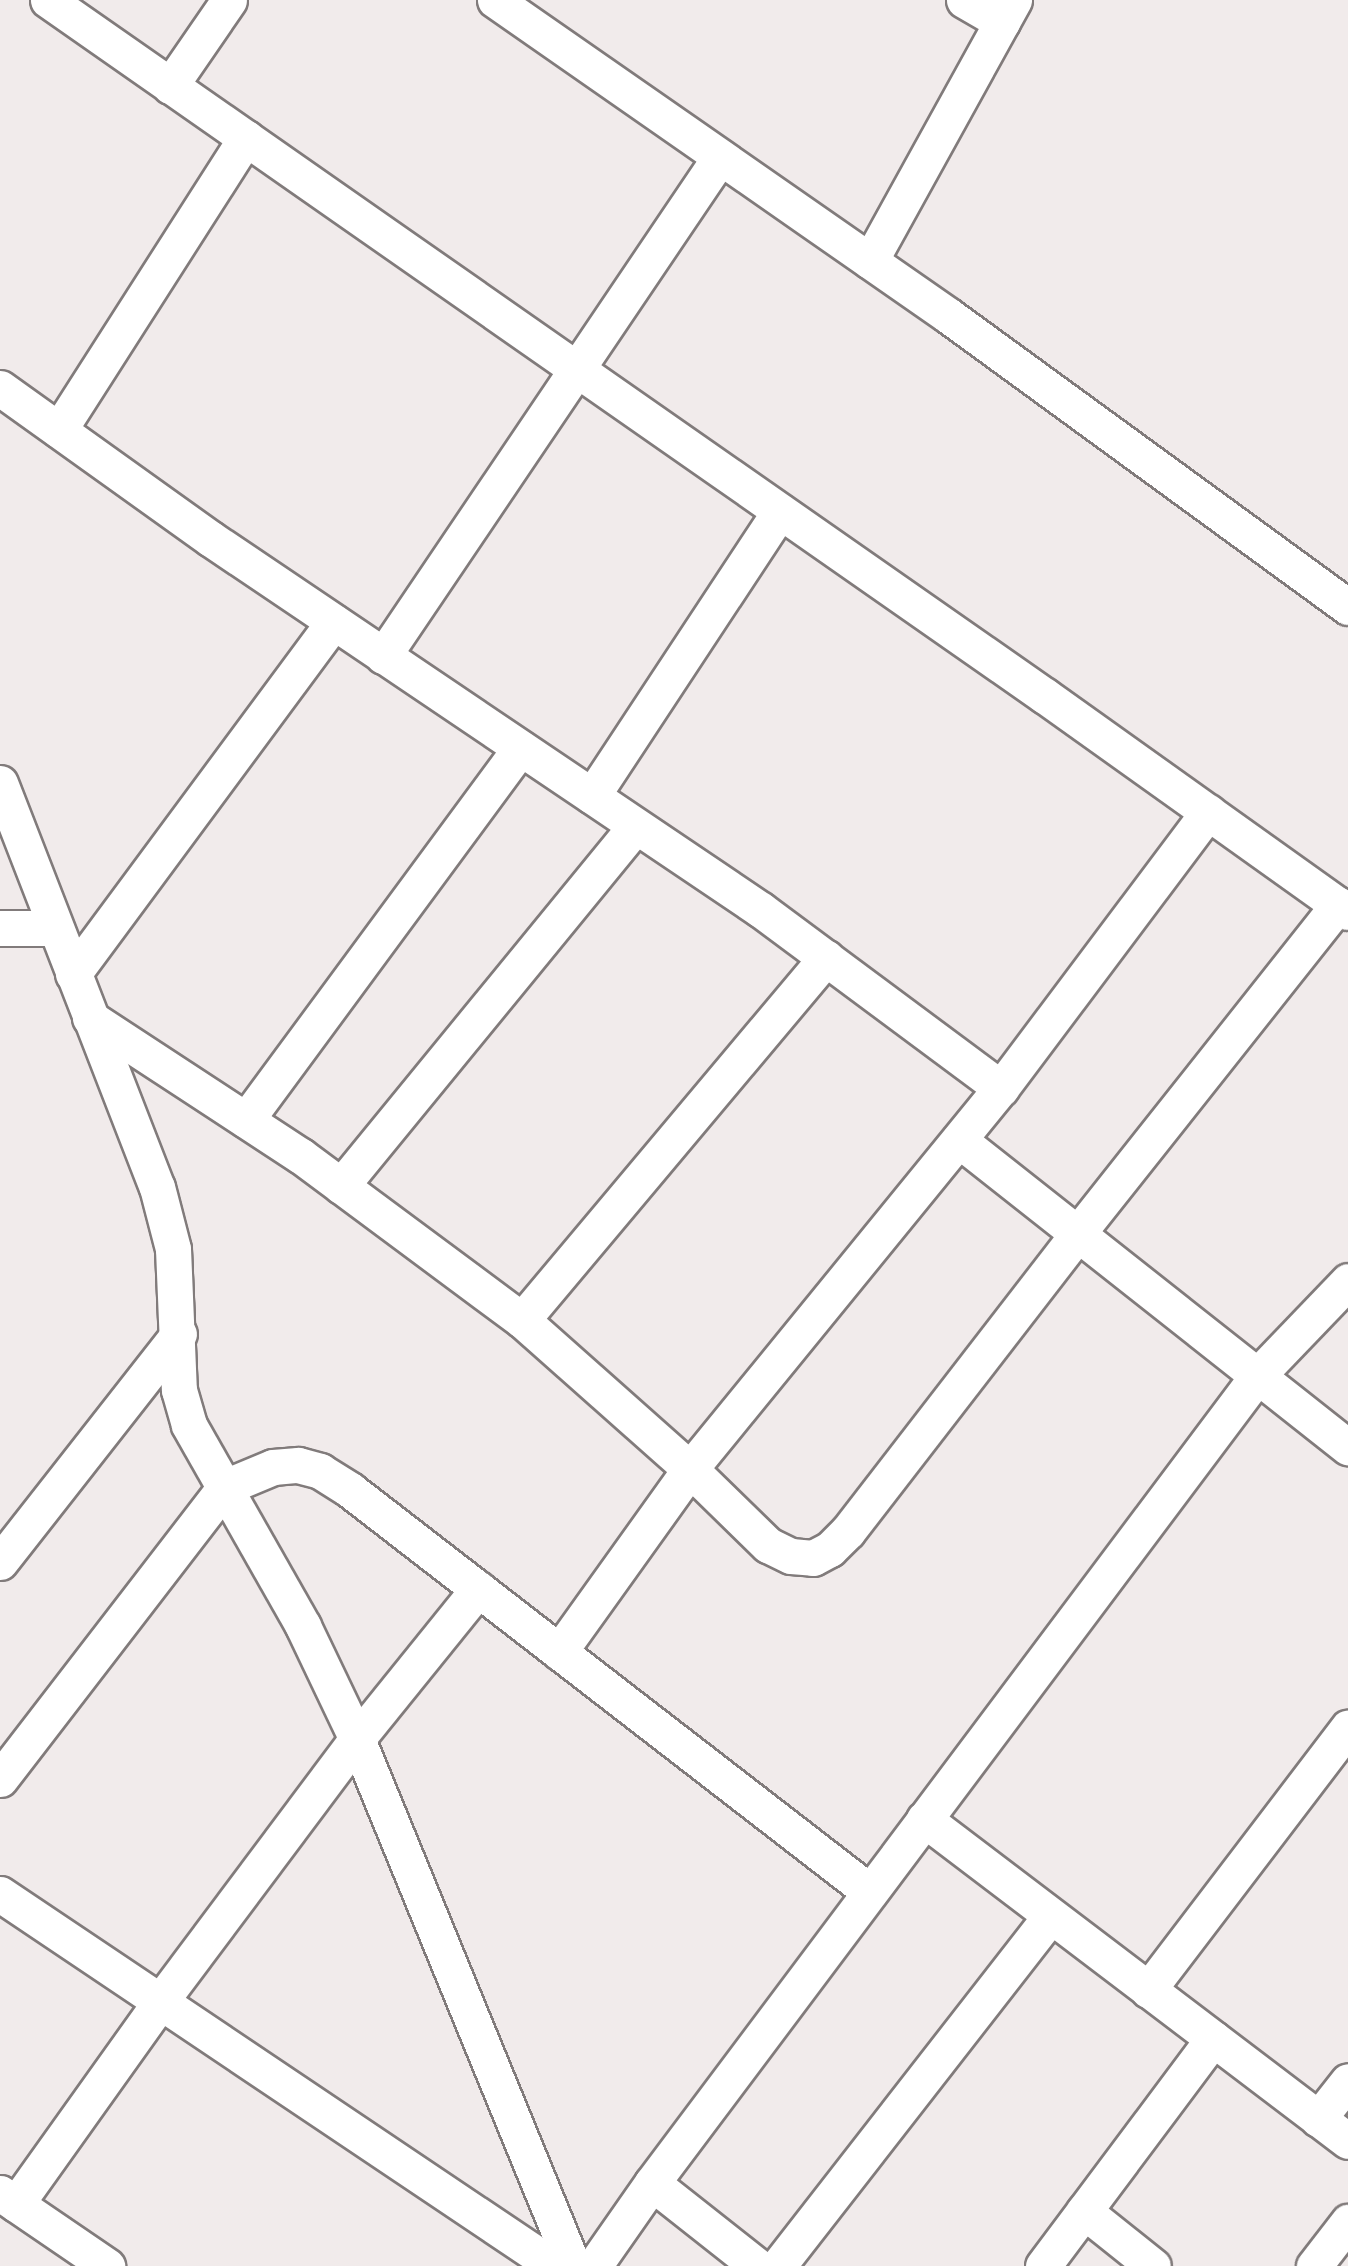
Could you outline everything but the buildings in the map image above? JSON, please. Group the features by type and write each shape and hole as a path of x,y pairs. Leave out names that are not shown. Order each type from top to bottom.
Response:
{"street":[{"path":"48,0 1343,908 1078,1233 848,1531 830,1549 813,1558 792,1556 768,1545 690,1469 522,1320 341,1186 90,1018"},
{"path":"170,86 229,0"},
{"path":"495,0 870,261 1348,607"},
{"path":"870,261 1008,11 964,0"},
{"path":"59,430 246,138"},
{"path":"383,656 720,157"},
{"path":"0,388 383,656 826,958 1002,1088"},
{"path":"592,796 780,511"},
{"path":"73,974 333,621"},
{"path":"246,1120 520,748"},
{"path":"0,783 158,1186 173,1249 179,1334 179,1390 189,1424 303,1626 357,1739 573,2266"},
{"path":"559,1652 690,1469 1002,1088 1208,812"},
{"path":"341,1186 636,826"},
{"path":"0,928 55,928"},
{"path":"522,1320 826,958"},
{"path":"959,1140 1348,1447"},
{"path":"594,2266 652,2183 1258,1375 1348,1281"},
{"path":"0,1562 179,1334"},
{"path":"0,1779 225,1487 273,1467 298,1465 320,1471 350,1490 870,1892"},
{"path":"90,2262 8,2198 160,2002 357,1739 478,1589"},
{"path":"1148,1990 1348,1727"},
{"path":"924,1819 1348,2141"},
{"path":"0,1894 554,2266"},
{"path":"778,2266 1050,1916"},
{"path":"1042,2266 1213,2039"},
{"path":"1318,2119 1348,2081"},
{"path":"652,2183 757,2266"},
{"path":"1084,2211 1153,2266"},
{"path":"1314,2266 1348,2222"}]}
